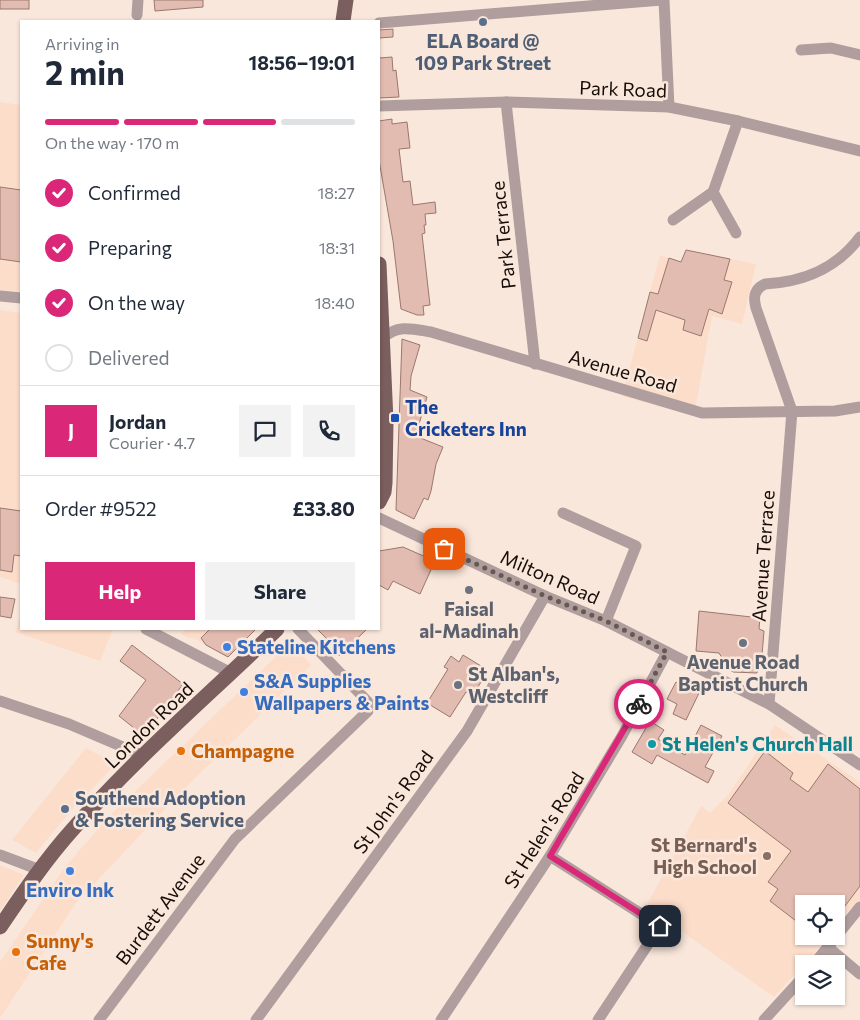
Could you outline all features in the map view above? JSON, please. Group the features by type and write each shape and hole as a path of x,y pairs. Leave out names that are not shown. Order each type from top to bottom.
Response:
{"main road":[{"path":"334,20 335,0"},
{"path":"343,20 346,0"},
{"path":"380,282 383,338 385,483 384,492 380,500"},
{"name":"London Road","path":"0,927 40,870 73,828 144,756 276,630"}],"street":[{"path":"137,15 138,0"},
{"path":"380,23 663,0 669,107"},
{"path":"801,50 831,48 860,55"},
{"name":"Park Road","path":"380,106 506,102 669,107 738,121 860,152"},
{"name":"Park Terrace","path":"506,102 535,364"},
{"path":"673,220 713,192 738,121"},
{"path":"713,192 736,233"},
{"path":"792,411 756,308 755,292 765,284 818,273 842,258 860,237"},
{"path":"0,296 20,298"},
{"name":"Avenue Road","path":"383,338 388,333 403,328 431,332 702,413 834,411 860,407"},
{"name":"Avenue Terrace","path":"769,704 792,411"},
{"path":"563,513 636,546 606,621"},
{"name":"Milton Road","path":"380,518 545,596 606,621 769,704 860,765"},
{"name":"St John's Road","path":"256,1020 467,731 545,596"},
{"path":"148,630 231,673"},
{"name":"Burdett Avenue","path":"99,1020 235,839 368,711 368,702 299,630"},
{"name":"St Helen's Road","path":"441,1020 550,856 622,736 667,652"},
{"path":"0,701 69,724 144,756"},
{"path":"0,855 40,870"},
{"path":"550,856 660,926 598,1020"},
{"path":"822,955 860,907"},
{"path":"829,948 860,974"},
{"path":"764,1020 795,986"}],"shaded area":[{"path":"0,102 20,105 20,293 0,290"},
{"path":"686,250 756,264 742,324 712,316 694,416 622,396 660,255 681,262"},
{"path":"0,310 20,313 20,584 0,577"},
{"path":"20,617 20,630 113,630 100,661 15,632"},
{"path":"184,630 255,630 229,656 181,634"},
{"path":"290,643 311,665 182,791 76,903 0,1018 0,962 65,867 108,817"},
{"name":"St Bernard's High School","path":"775,725 860,782 860,900 845,917 845,895 795,895 795,945 821,945 812,955 795,955 795,974 774,997 646,906 701,806 710,813 728,795"},
{"path":"86,748 116,764 73,808 36,853 12,840"},
{"path":"0,865 24,875 0,911"}],"building":[{"path":"0,0 29,0 29,9 0,9"},
{"path":"154,0 203,0 203,7 155,11"},
{"path":"393,29 393,37 380,38 380,30"},
{"path":"392,57 393,71 396,70 399,97 380,98 380,58"},
{"path":"392,119 392,124 407,122 410,148 399,149 403,182 410,181 413,205 435,202 436,213 425,214 425,233 422,234 430,305 423,306 424,315 417,315 401,309 393,241 380,166 380,121"},
{"path":"0,187 20,190 20,262 0,259"},
{"path":"686,250 730,259 724,280 732,282 722,314 709,309 701,336 683,330 685,320 656,310 647,341 638,338 650,292 658,294 669,258 681,262"},
{"path":"402,339 420,345 411,376 410,390 427,397 417,431 420,432 418,437 443,447 436,464 428,500 424,498 414,519 396,510"},
{"path":"0,508 20,511 20,556 14,555 12,572 0,570"},
{"path":"403,547 435,561 420,594 393,581 388,590 380,586 380,551"},
{"path":"0,597 15,599 11,618 0,616"},
{"name":"Avenue Road Baptist Church","path":"699,611 760,618 759,629 764,631 762,655 758,655 757,673 733,672 728,668 719,653 696,651"},
{"path":"209,630 255,630 228,657 206,645 201,638"},
{"path":"318,630 366,630 339,656 332,648 334,646"},
{"path":"132,645 183,684 144,736 119,716 146,680 120,661"},
{"name":"St Alban's, Westcliff","path":"463,655 486,669 481,677 483,679 472,696 466,692 450,717 427,703 448,669 444,667 451,656 459,662"},
{"path":"676,682 699,693 686,720 673,714 677,704 667,699"},
{"path":"650,721 664,730 658,739 685,755 701,725 722,736 705,767 714,771 708,783 657,755 652,764 632,752"},
{"path":"765,751 793,773 790,779 808,792 828,764 860,789 860,886 845,906 845,895 795,895 795,920 770,901 778,889 768,882 791,851 728,803"}],"way so far":[{"path":"444,549 545,596 606,621 667,652 639,704"}],"place":[{"name":"ELA Board @ 109 Park Street","path":"483,22"},
{"name":"The Cricketers Inn","path":"395,418"},
{"name":"Faisal al-Madinah","path":"469,590"},
{"name":"Avenue Road Baptist Church","path":"743,643"},
{"name":"Stateline Kitchens","path":"227,647"},
{"name":"St Alban's, Westcliff","path":"458,685"},
{"name":"S&A Supplies Wallpapers & Paints","path":"244,692"},
{"name":"St Helen's Church Hall","path":"652,744"},
{"name":"Champagne","path":"181,751"},
{"name":"Southend Adoption & Fostering Service","path":"65,809"},
{"name":"St Bernard's High School","path":"767,856"},
{"name":"Enviro Ink","path":"70,871"},
{"name":"Sunny's Cafe","path":"16,952"}],"route":[{"path":"639,704 550,856 660,926"}]}
